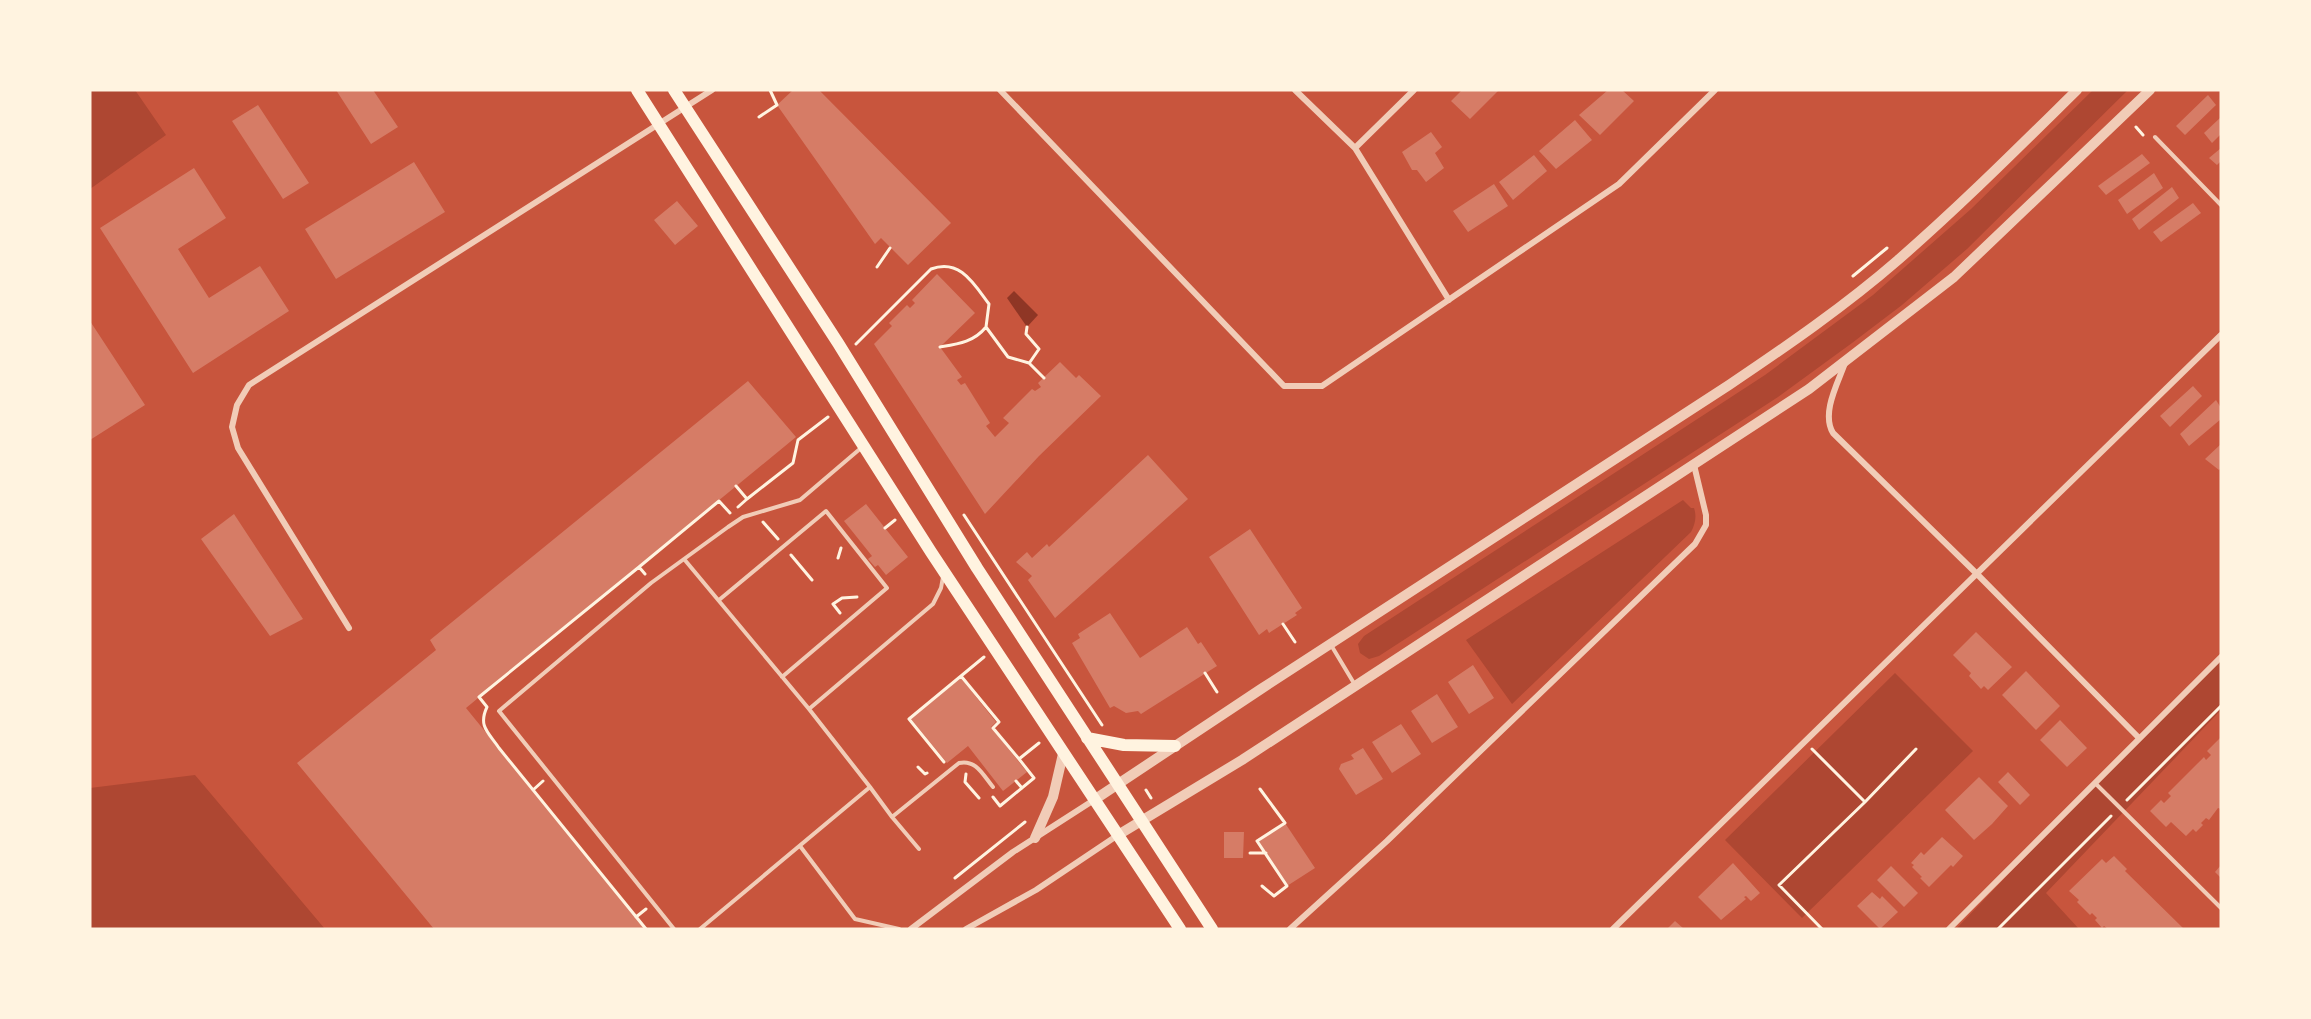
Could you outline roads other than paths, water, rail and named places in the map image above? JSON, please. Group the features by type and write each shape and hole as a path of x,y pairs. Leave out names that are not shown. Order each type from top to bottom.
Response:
{"main road":[{"path":"637,90 1063,754 1180,929"},
{"path":"674,90 838,343 971,559 1212,929"},
{"path":"1087,738 1124,745 1175,746"}],"street":[{"path":"349,628 238,448 232,427 237,405 249,385 712,90"},
{"path":"1000,90 1284,386 1322,386 1620,184 1714,90"},
{"path":"1295,90 1355,148 1449,300"},
{"path":"1355,148 1414,90"},
{"path":"911,929 1035,838 1729,385 1825,318 1927,234 2077,90"},
{"path":"966,929 1031,893 1118,835 1242,760 1809,389 1954,277 2150,90"},
{"path":"1613,929 1806,743 2221,335"},
{"path":"1845,362 1827,421 1833,433 2139,738"},
{"path":"1290,929 1395,833 1695,544 1706,525 1706,515 1694,465"},
{"path":"1949,929 2221,657"},
{"path":"1035,838 1053,797 1063,754"}],"lane":[{"path":"2155,137 2221,205"},
{"path":"674,929 499,711 651,583 684,559 744,517 800,500 864,446"},
{"path":"719,600 826,511 887,588 782,678"},
{"path":"684,559 809,709 892,817 920,849"},
{"path":"809,709 933,604 941,588 944,570"},
{"path":"1331,645 1356,685"},
{"path":"892,817 959,763 967,761 973,763 993,787"},
{"path":"2094,782 2221,908"},
{"path":"700,929 870,788"},
{"path":"800,846 855,919 899,929"}]}
